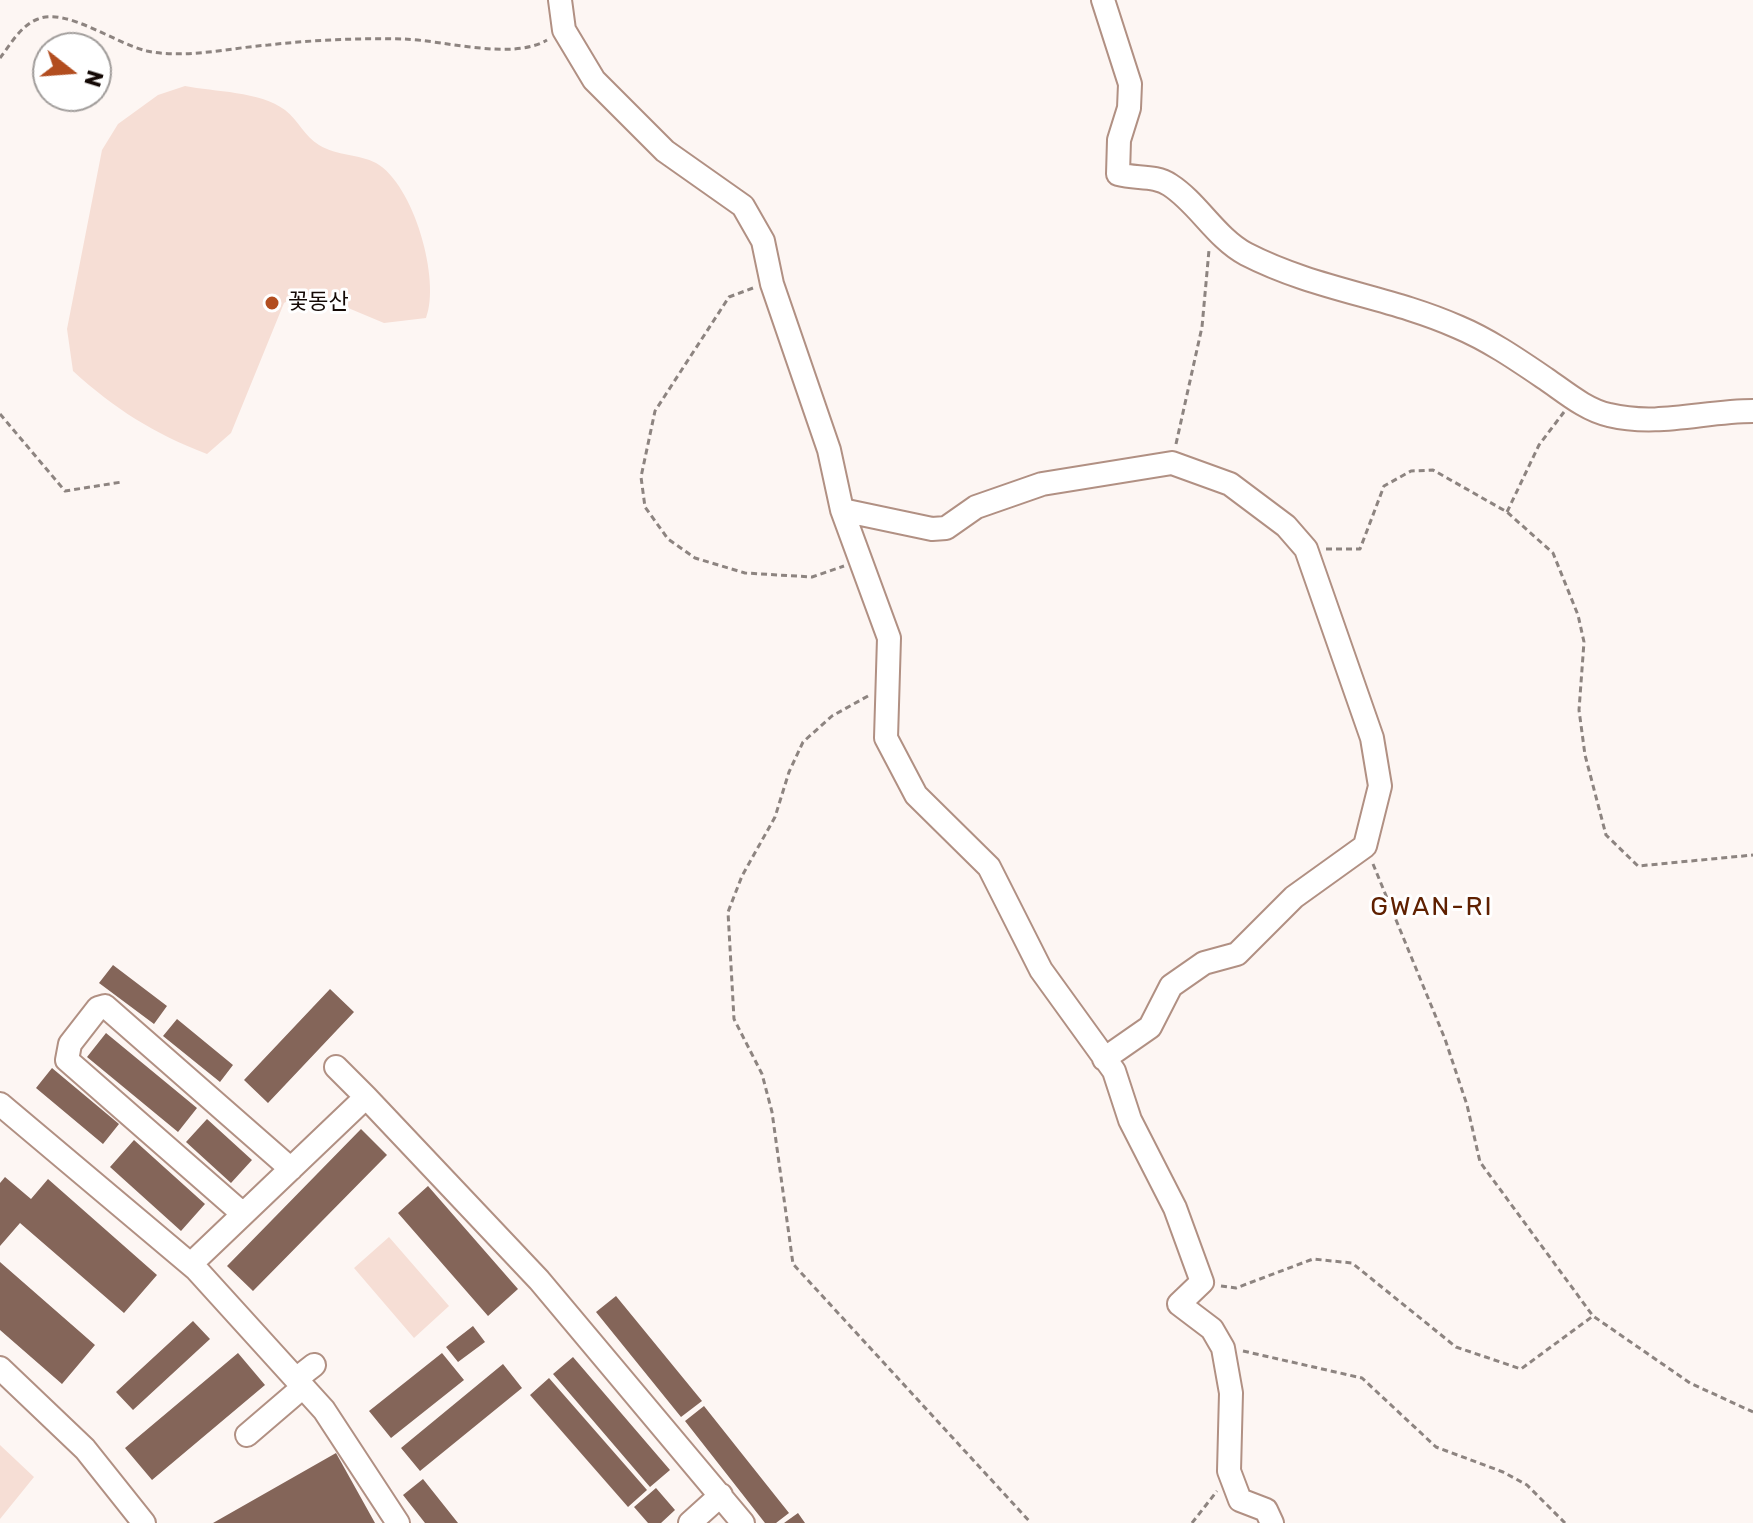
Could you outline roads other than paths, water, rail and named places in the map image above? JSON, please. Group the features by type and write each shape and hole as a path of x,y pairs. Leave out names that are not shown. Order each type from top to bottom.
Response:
{"street":[{"path":"560,0 564,30 585,68 610,100 665,151 743,206 763,241 772,284 829,450 842,510 889,638 886,738 896,763 916,795 989,867 1041,970 1114,1071 1130,1120 1175,1208 1202,1282 1179,1304 1212,1329 1223,1348 1231,1393 1229,1471 1240,1500 1266,1510 1272,1523"},
{"path":"1103,0 1130,84 1129,108 1119,140 1118,174 1139,180 1155,177 1171,186 1242,251 1272,267 1319,286 1457,327 1516,359 1573,399 1607,415 1674,421 1753,411"},
{"path":"842,510 932,529 946,528 976,507 1042,484 1172,463 1230,484 1286,526 1306,549 1372,738 1380,786 1365,846 1294,897 1237,954 1204,963 1171,986 1150,1027 1104,1059"},
{"path":"243,1214 67,1060 70,1044 98,1008 105,1006 291,1169"},
{"path":"336,1067 539,1280 743,1523"},
{"path":"191,1264 366,1097"},
{"path":"0,1104 191,1264 299,1383 358,1459 398,1523"},
{"path":"247,1435 314,1365"},
{"path":"0,1368 85,1449 144,1523"},
{"path":"690,1523 721,1495"}],"place":[{"name":"꽃동산","path":"272,303"}],"district":[{"name":"GWAN-RI","path":"1432,907"}]}
